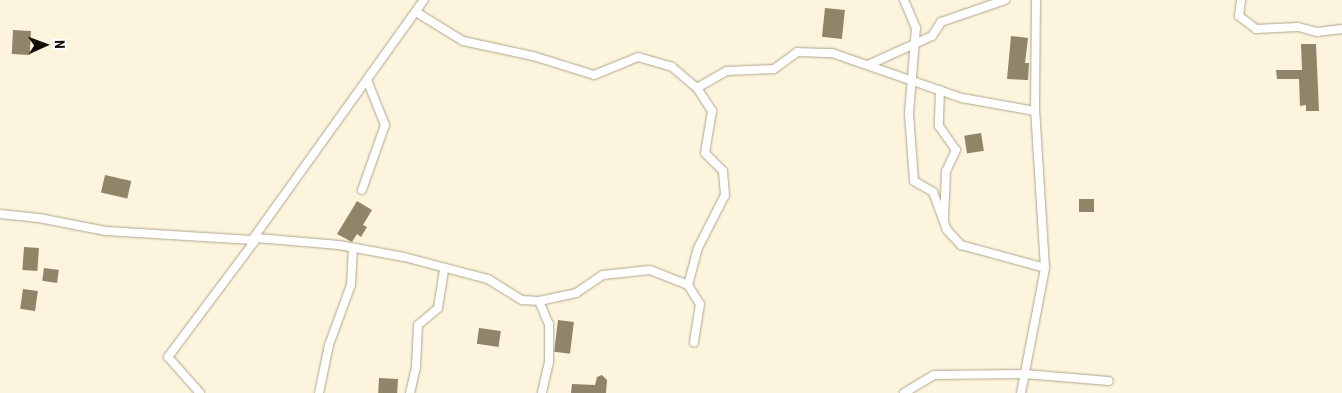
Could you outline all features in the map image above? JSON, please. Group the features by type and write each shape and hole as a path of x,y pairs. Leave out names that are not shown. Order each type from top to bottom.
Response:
{"street":[{"path":"200,393 168,357 256,238 424,0"},
{"path":"904,0 916,28 909,114 914,181 933,192 944,223 961,245 1045,268"},
{"path":"868,65 915,42 932,36 941,22 1005,0"},
{"path":"1021,393 1045,268 1035,111 1036,0"},
{"path":"1241,0 1239,16 1256,29 1298,27 1317,32 1342,28"},
{"path":"416,12 463,42 533,56 594,75 638,57 672,67 698,88 712,112 705,152 723,172 725,195 698,248 688,285"},
{"path":"698,88 726,71 774,69 797,52 832,54 962,98 1035,111"},
{"path":"362,190 385,125 367,80"},
{"path":"940,90 939,126 956,150 946,171 944,223"},
{"path":"0,214 39,218 106,231 246,241 256,238 353,248 404,257 488,280 522,300 538,301 576,293 603,275 650,270 688,285 700,304 694,343"},
{"path":"319,393 329,345 351,285 353,248"},
{"path":"410,393 416,367 418,325 438,308 444,269"},
{"path":"538,301 549,324 549,362 542,393"},
{"path":"904,393 934,375 1024,374 1109,381"}],"building":[{"path":"825,8 845,10 842,39 822,37"},
{"path":"13,30 31,31 30,55 12,54"},
{"path":"1011,36 1028,38 1025,63 1029,63 1028,80 1007,79"},
{"path":"1301,44 1316,44 1319,111 1306,111 1306,105 1300,106 1299,79 1277,79 1276,70 1302,70"},
{"path":"981,133 984,151 967,153 964,136"},
{"path":"105,175 131,181 127,199 101,193"},
{"path":"1079,199 1094,199 1094,212 1079,212"},
{"path":"357,201 372,210 363,225 367,227 361,237 357,234 352,242 337,234"},
{"path":"24,247 39,248 37,271 22,270"},
{"path":"44,268 59,270 57,283 42,281"},
{"path":"23,289 38,291 35,311 20,309"},
{"path":"558,320 574,322 570,354 554,352"},
{"path":"479,328 501,331 499,347 477,344"},
{"path":"602,375 607,380 606,393 571,393 572,384 595,385 597,377"},
{"path":"379,378 398,379 397,393 378,393"}]}
